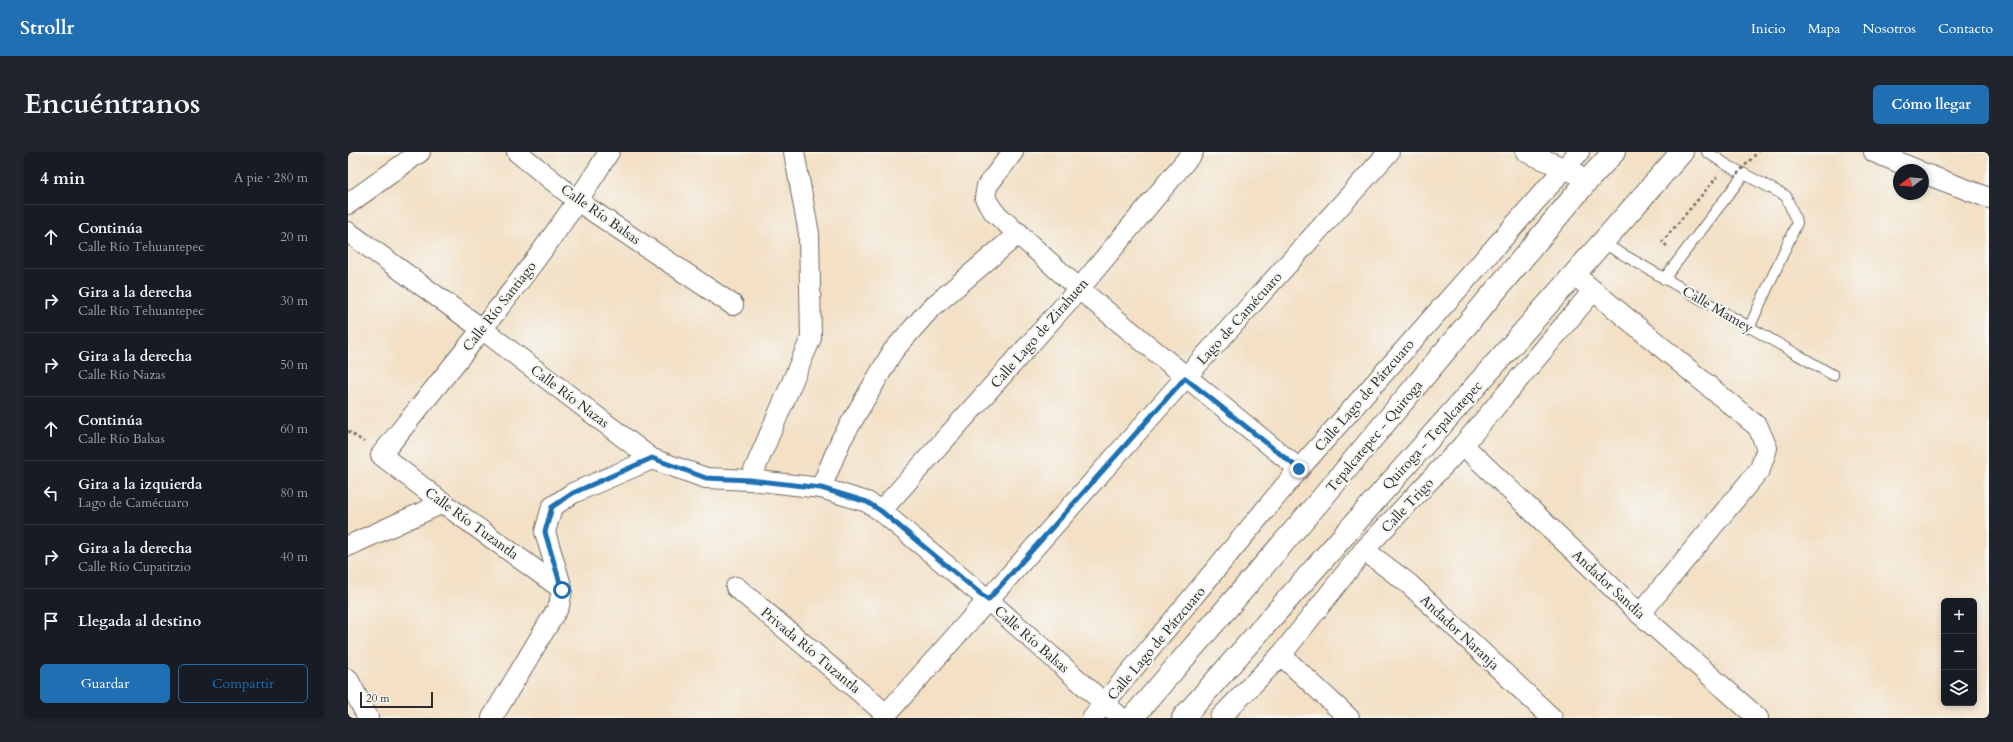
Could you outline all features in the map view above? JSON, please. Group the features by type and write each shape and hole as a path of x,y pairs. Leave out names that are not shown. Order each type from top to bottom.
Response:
{"main road":[{"name":"Tepalcatepec - Quiroga","path":"1132,718 1323,497 1588,180 1614,152"},
{"name":"Quiroga - Tepalcatepec","path":"1183,718 1682,152"}],"street":[{"path":"348,204 420,152"},
{"name":"Calle Río Balsas","path":"517,152 578,202 733,305"},
{"name":"Calle Río Santiago","path":"382,455 482,329 578,202 609,152"},
{"path":"750,480 811,338 809,234 794,152"},
{"name":"Calle Lago de Zirahuen","path":"881,511 1079,289 1193,152"},
{"name":"Lago de Camécuaro","path":"885,716 1185,378 1389,152"},
{"path":"1526,152 1588,180"},
{"name":"Calle Lago de Pátzcuaro","path":"1092,718 1299,469 1579,152"},
{"path":"1874,152 1903,164"},
{"path":"1003,156 987,186 985,198 994,212 1019,233 1079,289 1185,378 1299,469"},
{"path":"1929,175 1989,198"},
{"name":"Calle Río Nazas","path":"348,232 482,329 652,458 706,478 750,480 821,488"},
{"path":"821,488 841,440 893,351 930,309 1019,233"},
{"path":"1575,274 1593,291 1758,428 1767,448 1760,468 1640,614"},
{"name":"Calle Trigo","path":"1220,718 1281,655 1364,550 1463,445 1593,291"},
{"name":"Andador Sandía","path":"1463,445 1640,614 1758,718"},
{"name":"Calle Río Tuzantla","path":"382,455 562,590"},
{"path":"492,718 559,606 562,590 545,532 552,507 573,493 652,458"},
{"name":"Calle Río Balsas","path":"821,488 867,502 881,511 988,600 1106,703 1121,718"},
{"path":"348,546 443,502"},
{"name":"Andador Naranja","path":"1364,550 1409,584 1552,718"},
{"name":"Privada Río Tuzantla","path":"736,587 885,716"},
{"path":"1281,655 1349,718"},
{"path":"348,679 368,718"}],"lane":[{"path":"1707,152 1741,174 1786,196 1797,223 1749,328"},
{"path":"1664,279 1741,174"},
{"name":"Calle Mamey","path":"1603,243 1833,375"}],"path":[{"path":"1741,174 1758,152"}],"route":[{"path":"562,590 545,532 552,507 573,493 652,458 706,478 750,480 821,488 867,502 881,511 988,600 1185,378 1299,469"}]}
